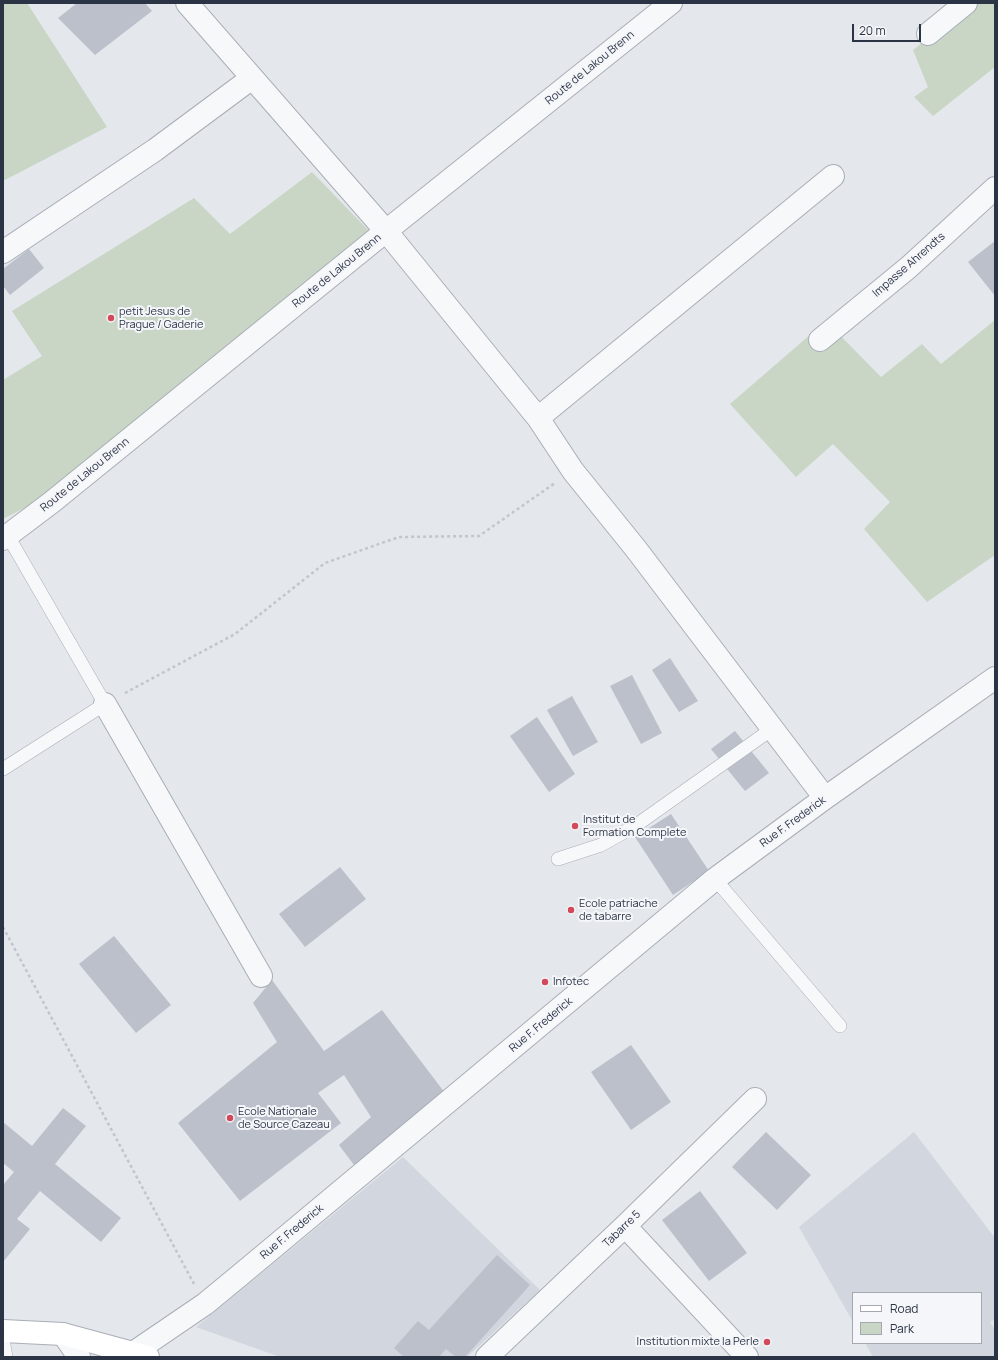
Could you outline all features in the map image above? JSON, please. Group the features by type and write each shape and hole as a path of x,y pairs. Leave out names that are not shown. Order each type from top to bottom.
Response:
{"main road":[{"path":"3,1330 63,1334 140,1355"}],"street":[{"path":"187,3 386,231 538,418 573,471 636,549 825,798"},
{"name":"Route de Lakou Brenn","path":"5,537 52,502 386,231 671,3"},
{"path":"928,34 966,3"},
{"path":"3,252 155,150 252,78"},
{"path":"538,418 833,176"},
{"name":"Impasse Ahrendts","path":"820,340 909,267 995,188"},
{"name":"Rue F. Frederick","path":"140,1355 205,1304 715,879 825,798 995,678"},
{"path":"105,704 261,976"},
{"name":"Tabarre 5","path":"487,1357 625,1226 755,1099"},
{"path":"625,1226 747,1357"},
{"path":"63,1334 79,1357"}],"lane":[{"path":"3,769 105,704 5,537"},
{"path":"558,859 601,845 635,826 772,729"},
{"path":"715,879 840,1026"},
{"path":"3,1340 6,1357"}],"path":[{"path":"105,704 235,634 325,563 399,538 479,536 573,471"},
{"path":"3,927 205,1304"}],"shaded area":[{"path":"914,1132 995,1238 995,1319 990,1322 995,1330 995,1357 873,1357 866,1344 982,1344 982,1292 852,1292 852,1320 799,1227"},
{"path":"403,1157 540,1290 467,1357 280,1357 196,1327"}],"green space":[{"path":"3,3 27,3 107,127 3,181"},
{"path":"974,3 995,3 995,67 933,116 914,97 928,87 913,50"},
{"path":"312,172 371,233 48,496 3,519 3,380 42,356 12,311 194,198 230,234"},
{"path":"995,320 995,555 927,602 864,529 890,502 833,444 796,477 730,404 826,321 881,377 922,344 941,364"}],"building":[{"path":"77,3 145,3 152,11 95,55 58,18"},
{"path":"995,241 995,296 968,262"},
{"path":"29,249 44,268 10,295 3,286 3,269"},
{"path":"670,658 698,701 679,712 652,670"},
{"path":"632,675 662,733 641,744 610,686"},
{"path":"572,696 598,742 573,756 547,710"},
{"path":"537,717 575,774 549,792 510,736"},
{"path":"735,731 769,773 745,791 711,749"},
{"path":"671,814 709,871 673,895 635,837"},
{"path":"340,867 366,899 305,947 279,914"},
{"path":"114,936 171,1005 136,1033 79,964"},
{"path":"272,980 324,1051 382,1010 445,1093 354,1165 339,1145 371,1117 344,1075 318,1093 341,1123 240,1201 178,1123 277,1042 253,1003"},
{"path":"631,1045 671,1102 631,1130 591,1072"},
{"path":"63,1108 86,1126 55,1164 121,1218 101,1242 40,1191 17,1219 30,1229 3,1262 3,1185 14,1172 3,1163 3,1122 32,1146"},
{"path":"766,1132 811,1175 777,1210 732,1167"},
{"path":"700,1191 747,1253 709,1281 662,1220"},
{"path":"497,1255 530,1285 465,1357 456,1357 446,1349 439,1357 404,1357 394,1348 418,1321 429,1330"}],"place":[{"name":"petit Jesus de Prague / Gaderie","path":"111,318"},
{"name":"Institut de Formation Complete","path":"575,826"},
{"name":"Ecole patriache de tabarre","path":"571,910"},
{"name":"Infotec","path":"545,982"},
{"name":"Ecole Nationale de Source Cazeau","path":"230,1118"},
{"name":"Institution mixte la Perle","path":"767,1342"}]}
